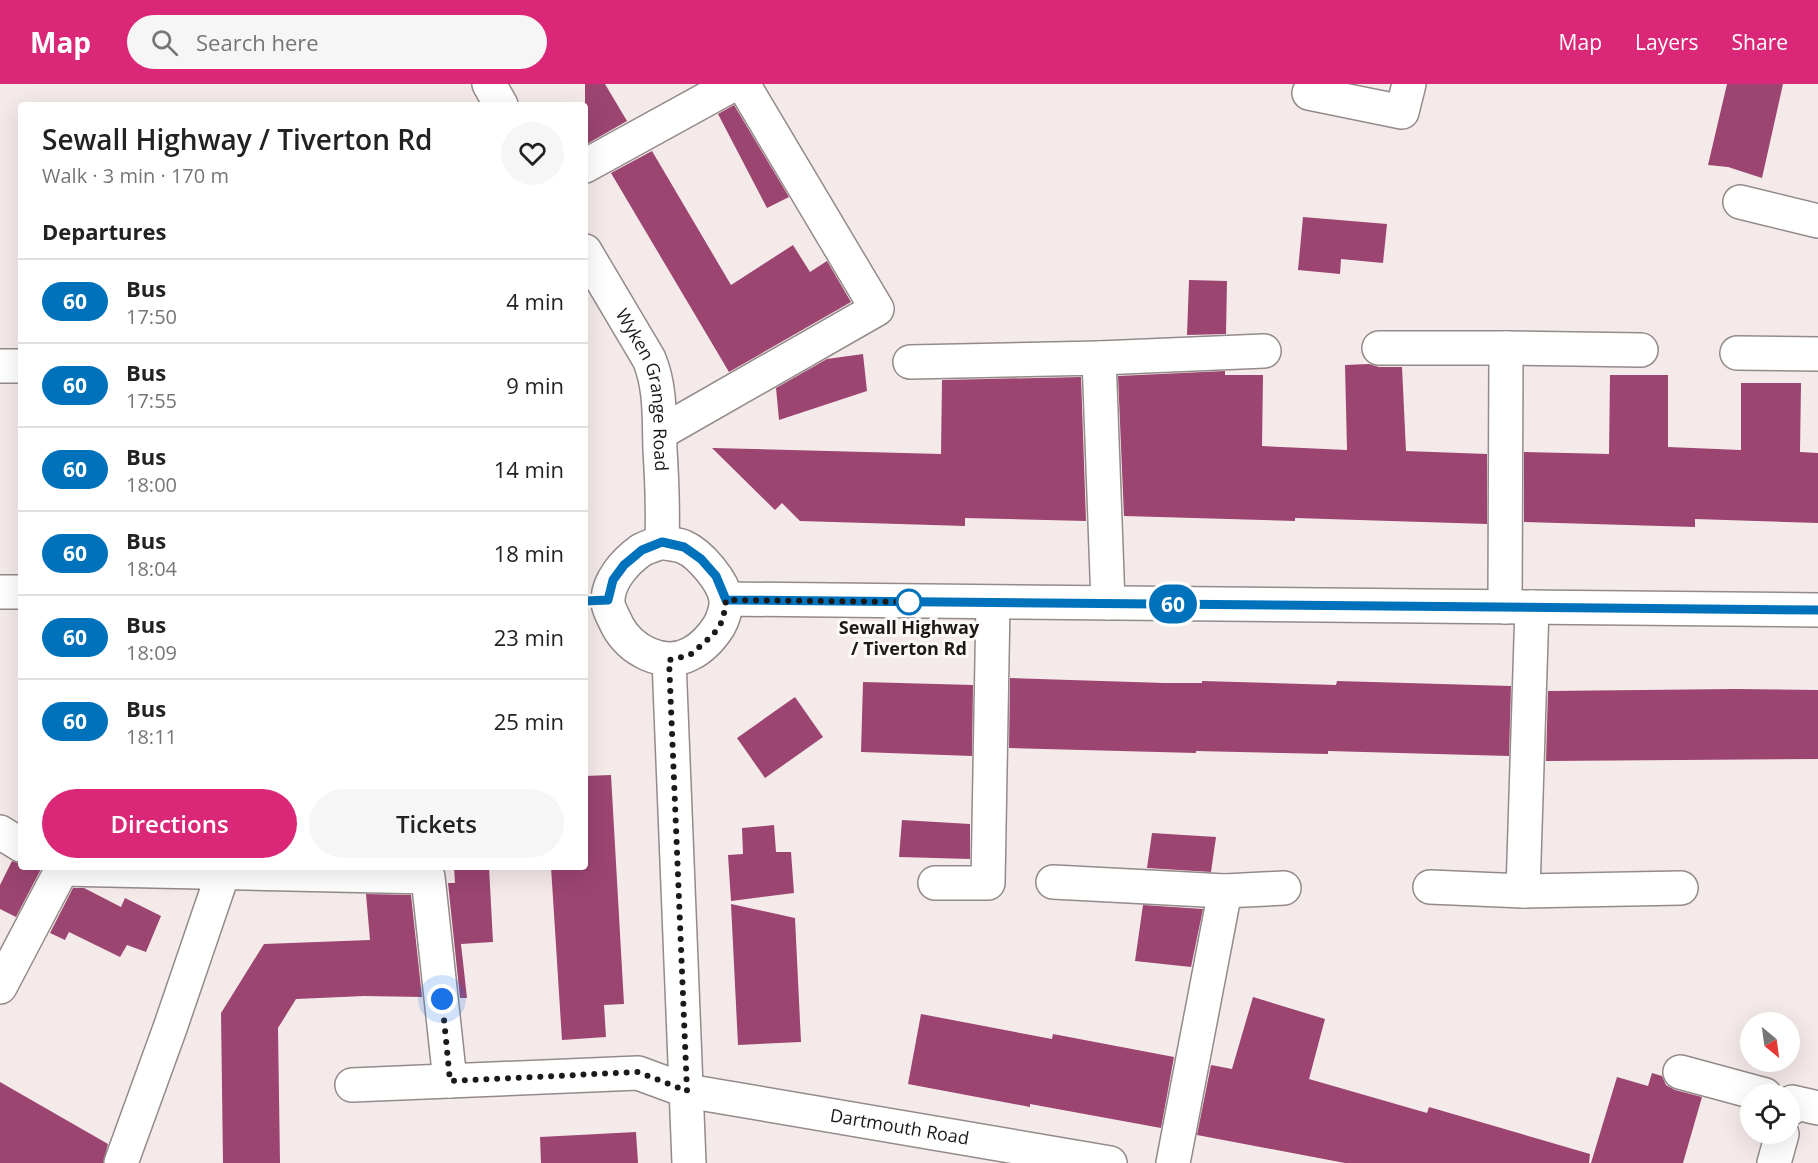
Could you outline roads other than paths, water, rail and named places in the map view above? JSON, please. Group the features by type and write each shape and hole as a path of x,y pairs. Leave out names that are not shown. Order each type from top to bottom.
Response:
{"street":[{"path":"489,84 499,102"},
{"path":"588,164 734,84"},
{"path":"660,433 876,309 743,84"},
{"path":"1309,93 1402,112 1409,84"},
{"path":"1740,202 1818,221"},
{"name":"Wyken Grange Road","path":"588,264 594,289 649,359 654,372 658,389 662,542"},
{"path":"1379,348 1641,350"},
{"path":"1506,348 1519,607 1523,891"},
{"path":"910,362 1099,358 1264,351"},
{"path":"1737,353 1818,354"},
{"path":"1099,358 1108,603"},
{"path":"0,366 18,366"},
{"path":"662,542 684,547 701,559 716,576 726,600 723,620 713,635 690,655 669,660 645,653 632,644 612,615 596,601 624,565 642,550 662,542"},
{"path":"0,592 18,592"},
{"path":"726,600 1818,610"},
{"path":"935,884 988,883 993,603"},
{"path":"669,660 689,1163"},
{"path":"0,832 18,843"},
{"path":"0,987 60,870"},
{"path":"126,870 428,877 450,1081"},
{"path":"121,1163 223,873"},
{"path":"1053,882 1225,891 1284,888"},
{"path":"1430,887 1523,891 1681,888"},
{"path":"1173,1163 1225,891"},
{"name":"Dartmouth Road","path":"352,1085 638,1072 687,1091 1110,1163"},
{"path":"1680,1072 1740,1089"},
{"path":"1774,1163 1779,1144"}],"place":[{"name":"Sewall Highway / Tiverton Rd","path":"909,602"}]}
